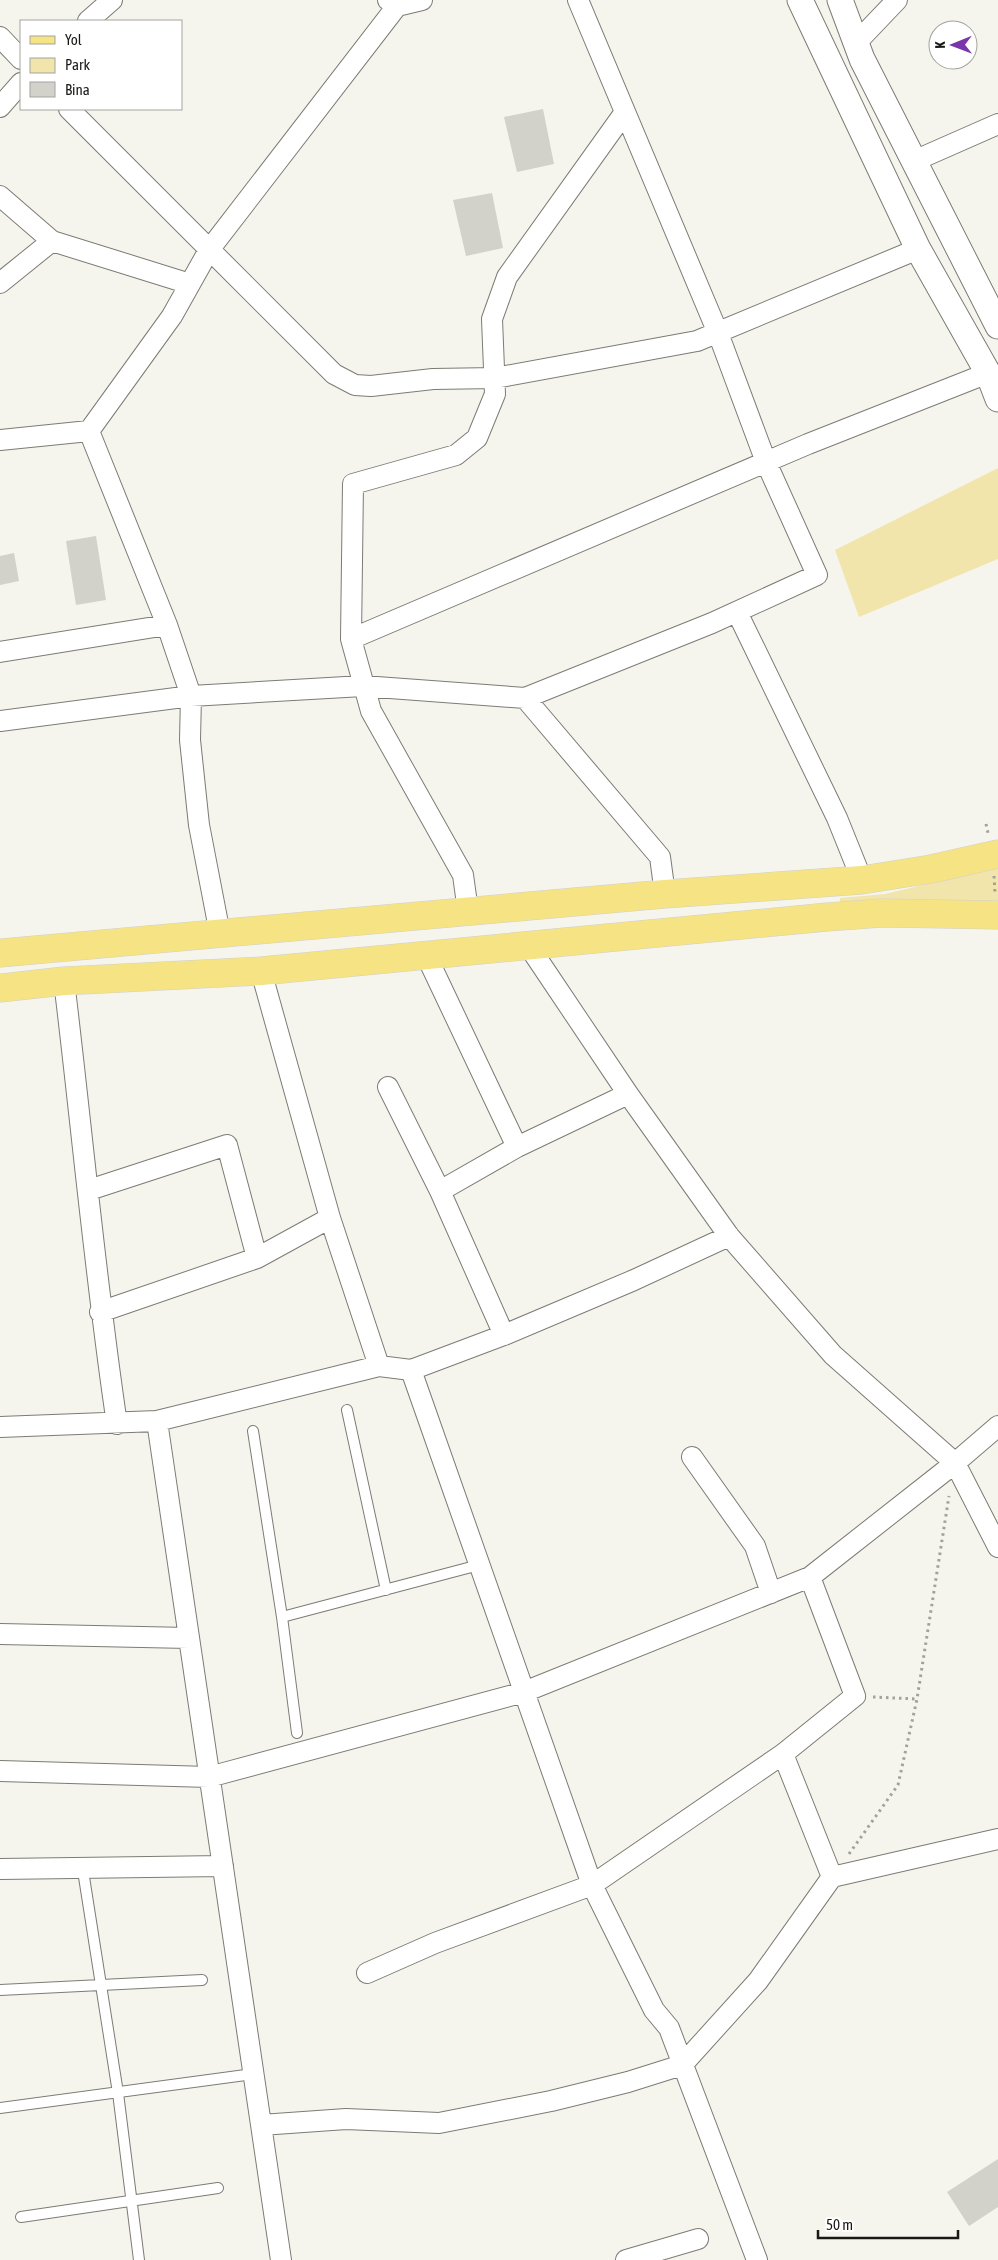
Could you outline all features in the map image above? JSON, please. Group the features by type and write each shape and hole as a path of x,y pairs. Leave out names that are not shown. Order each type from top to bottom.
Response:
{"main road":[{"path":"0,953 666,894 862,880 931,869 998,854"},
{"path":"0,988 64,981 261,971 855,915 883,913 998,915"}],"street":[{"path":"89,20 112,0"},
{"path":"0,440 90,431 172,316 209,250 393,3 422,0"},
{"path":"0,721 192,696 363,686 525,698 737,612 816,576 766,462 718,333 578,0"},
{"path":"800,0 918,249 988,373 998,399"},
{"path":"840,0 862,59 998,326"},
{"path":"856,43 897,0"},
{"path":"0,37 20,58"},
{"path":"0,106 20,83"},
{"path":"70,110 334,374 354,385 371,386 433,379 494,378 697,341 918,249"},
{"path":"468,911 463,875 370,711 363,686 351,639 354,484 456,455 477,438 495,394 491,344 492,319 507,277 625,112"},
{"path":"914,162 998,124"},
{"path":"0,196 52,241 190,284"},
{"path":"0,283 52,241"},
{"path":"351,639 766,462 988,373"},
{"path":"90,431 192,696 190,740 199,825 220,934"},
{"path":"737,612 837,818 862,880"},
{"path":"0,652 166,625"},
{"path":"525,698 660,857 666,894"},
{"path":"528,945 628,1094 730,1236 833,1355 955,1463 998,1547"},
{"path":"426,955 517,1146"},
{"path":"261,971 330,1218 379,1366"},
{"path":"64,981 89,1190 100,1312 117,1424"},
{"path":"388,1087 440,1191 504,1335"},
{"path":"440,1191 517,1146 628,1094"},
{"path":"89,1190 227,1145 257,1258"},
{"path":"100,1312 257,1258 330,1218"},
{"path":"0,1427 157,1421 379,1366 411,1370 504,1335 634,1280 730,1236"},
{"path":"411,1370 592,1885 654,2010 669,2028 757,2260"},
{"path":"157,1421 281,2260"},
{"path":"0,1771 209,1777 524,1692 810,1577 955,1463 998,1426"},
{"path":"692,1457 755,1546 771,1593"},
{"path":"367,1974 435,1944 592,1885 783,1754 856,1696 810,1577"},
{"path":"0,1634 189,1638"},
{"path":"783,1754 832,1877"},
{"path":"261,2125 346,2119 439,2123 628,2082 682,2065 758,1981 832,1877 998,1839"},
{"path":"0,1869 223,1866"},
{"path":"626,2260 698,2239"}],"lane":[{"path":"346,1410 386,1590"},
{"path":"253,1431 282,1617 297,1733"},
{"path":"282,1617 479,1565"},
{"path":"84,1877 118,2092 139,2260"},
{"path":"0,1990 202,1980"},
{"path":"0,2108 253,2074"},
{"path":"21,2218 218,2188"}],"path":[{"path":"832,1877 898,1785 917,1699 955,1463"},
{"path":"856,1696 917,1699"}],"green space":[{"path":"998,468 998,559 859,617 835,550"},
{"path":"998,867 998,903 840,907 840,898 885,894"}],"building":[{"path":"543,109 554,164 517,172 504,117"},
{"path":"492,193 503,248 466,256 453,200"},
{"path":"96,536 106,600 76,605 66,541"},
{"path":"14,553 19,581 0,585 0,556"},
{"path":"998,2159 998,2207 969,2226 947,2192"}]}
